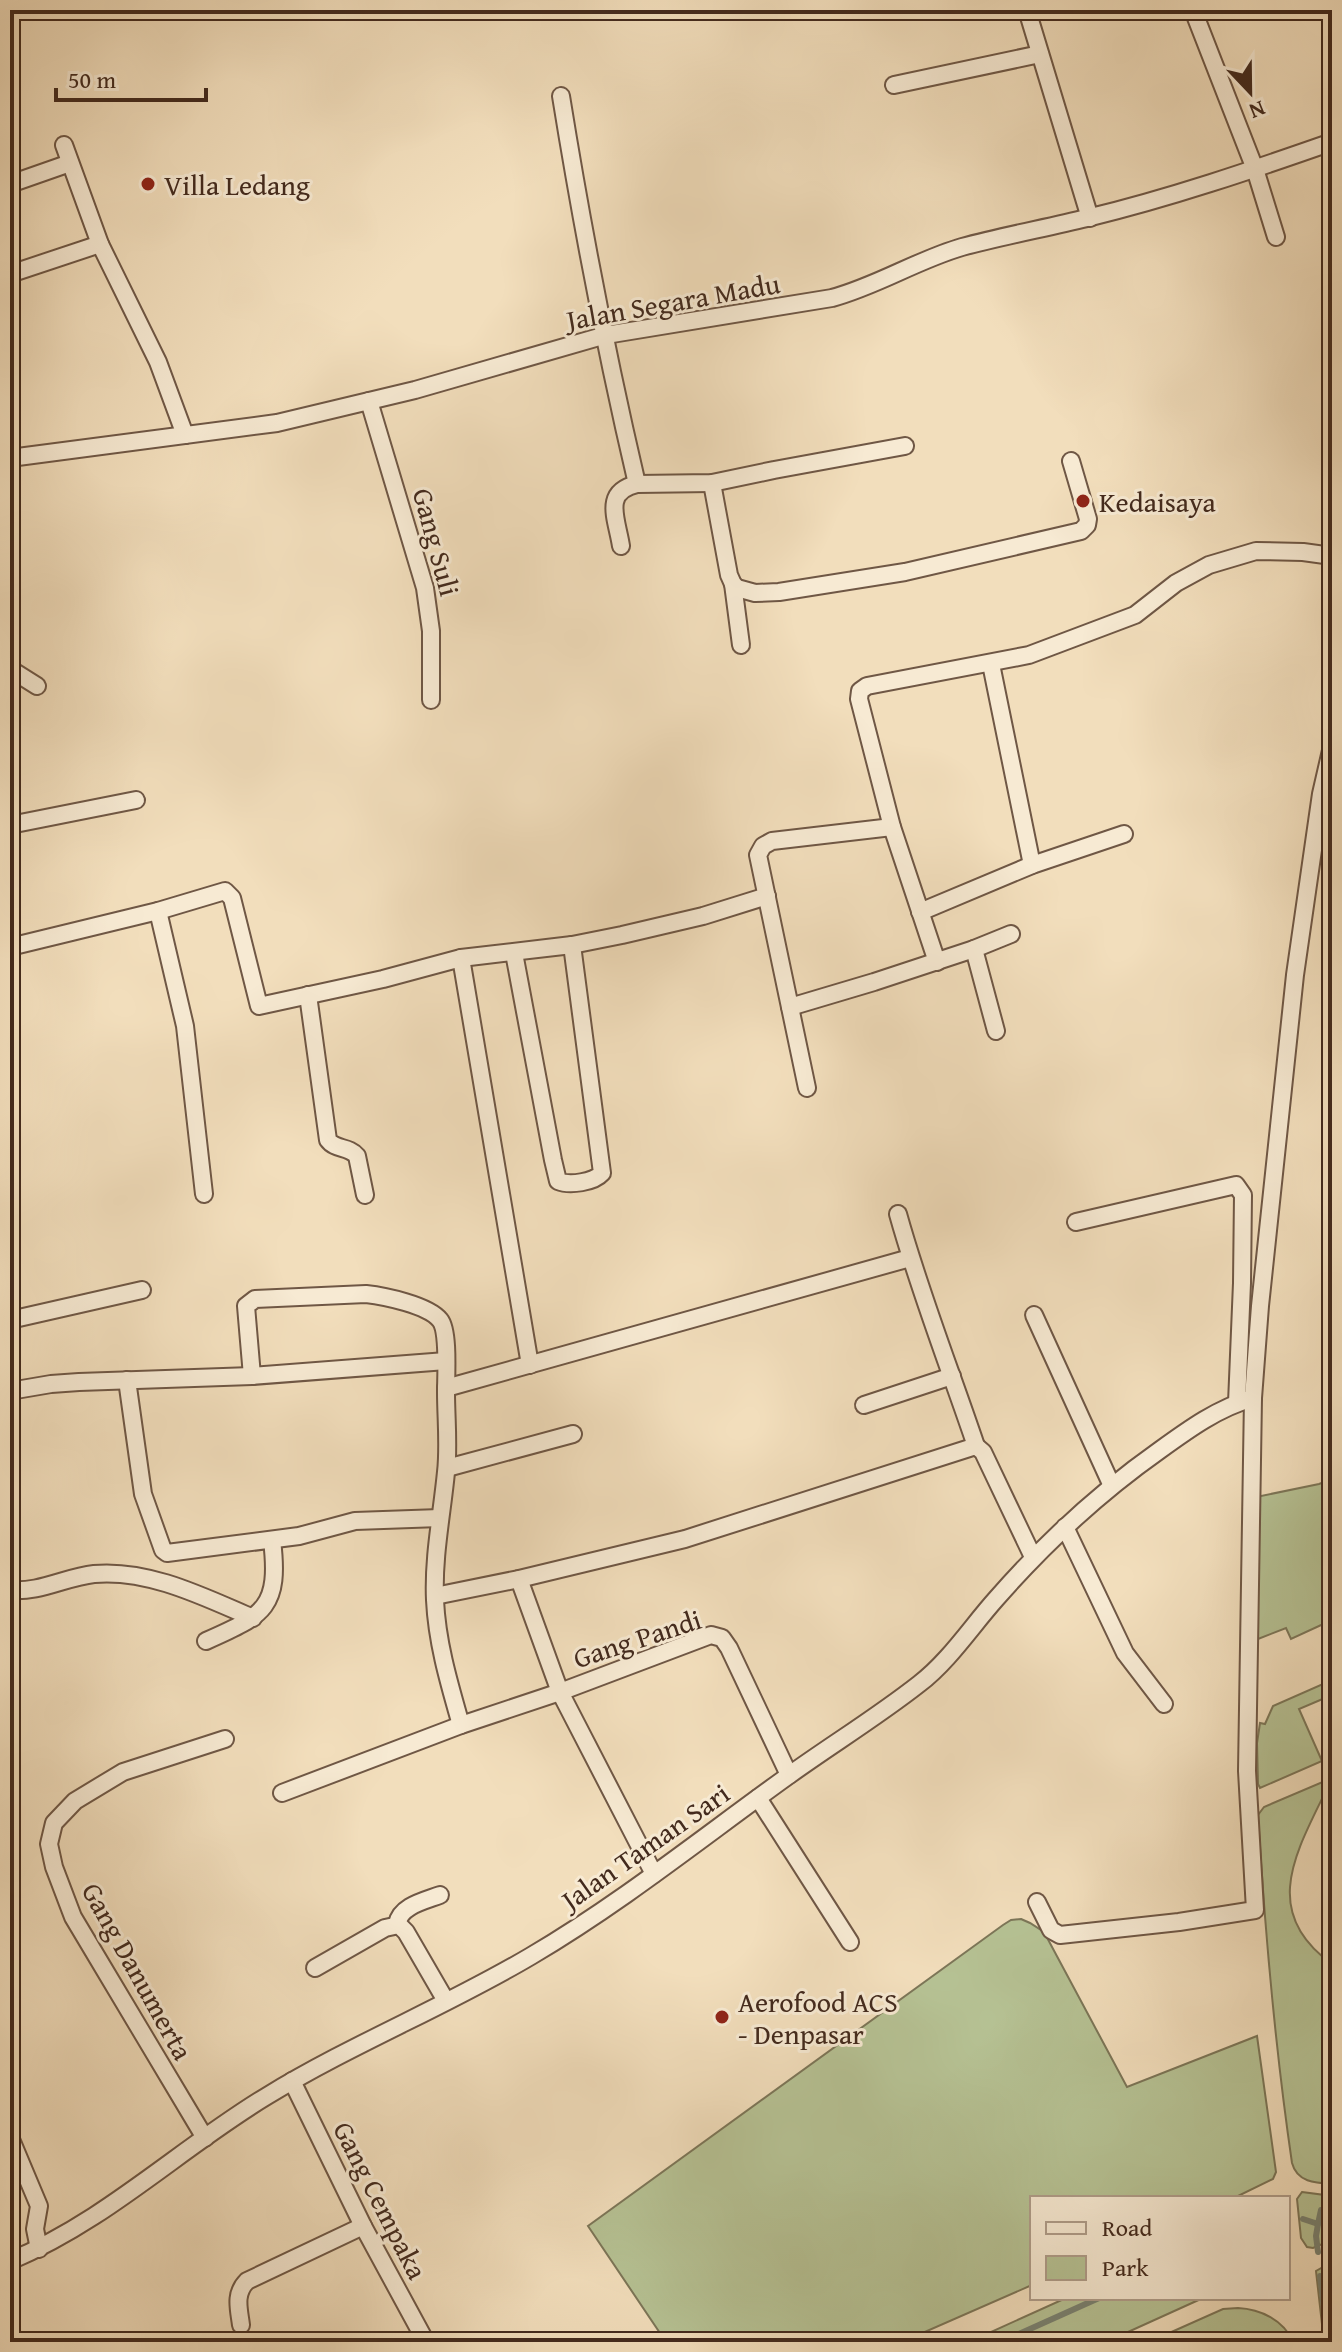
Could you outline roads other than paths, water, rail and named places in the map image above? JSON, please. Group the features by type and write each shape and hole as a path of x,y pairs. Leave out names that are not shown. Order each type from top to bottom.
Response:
{"street":[{"path":"1027,10 1090,218"},
{"path":"1193,10 1255,169 1276,237"},
{"path":"894,85 1040,54"},
{"path":"561,96 575,185 637,484"},
{"name":"Jalan Segara Madu","path":"10,458 277,423 415,390 606,335 832,298 961,248 1090,218 1255,169 1332,142"},
{"path":"64,145 100,244 158,362 185,435"},
{"path":"10,184 70,163"},
{"path":"10,274 100,244"},
{"name":"Gang Suli","path":"369,401 425,588 431,631 431,700"},
{"path":"621,546 614,500 622,490 637,484 712,483 905,446"},
{"path":"733,584 745,591 779,592 905,572 1081,531 1088,519 1071,461"},
{"path":"712,483 726,567 733,584 741,645"},
{"path":"937,962 892,827 859,699 860,691 867,686 1029,655 1135,615 1176,583 1209,565 1256,551 1332,556"},
{"path":"991,664 1032,865"},
{"path":"10,669 37,686"},
{"path":"1245,1400 1262,1290 1291,1006 1321,794 1332,746"},
{"path":"10,825 136,800"},
{"path":"807,1088 758,855 763,846 772,841 892,827"},
{"path":"920,912 1032,865 1124,834"},
{"path":"10,947 227,892 232,898 259,1006 461,958 572,945 682,921 767,896"},
{"path":"158,911 185,1026 204,1194"},
{"path":"790,1007 937,962 1011,934"},
{"path":"514,953 553,1160 558,1181 564,1184 596,1179 602,1173 572,945"},
{"path":"974,949 996,1031"},
{"path":"461,958 530,1365"},
{"path":"308,995 328,1140 332,1145 352,1151 357,1156 365,1195"},
{"path":"1037,1902 1051,1930 1060,1935 1255,1910 1247,1771 1243,1195 1236,1185 1076,1222"},
{"path":"898,1214 927,1311 976,1446 983,1452 1033,1557"},
{"path":"446,1388 910,1258"},
{"path":"10,1320 142,1290"},
{"path":"252,1376 246,1306 260,1298 366,1294 403,1302 435,1316 442,1323 446,1361 447,1468 435,1596 442,1658 461,1725"},
{"path":"1034,1315 1112,1486"},
{"path":"10,1391 51,1384 252,1376 446,1361"},
{"path":"864,1405 952,1376"},
{"path":"127,1380 143,1494 163,1550 167,1553 299,1536 355,1521 440,1518"},
{"name":"Jalan Taman Sari","path":"10,2261 39,2249 96,2217 205,2138 292,2081 534,1954 654,1874 931,1674 1033,1557 1065,1527 1112,1486 1182,1434 1245,1400"},
{"path":"447,1468 573,1434"},
{"path":"435,1596 685,1539 976,1446"},
{"path":"1065,1527 1125,1653 1164,1704"},
{"path":"206,1641 253,1618 266,1606 272,1593 275,1567 272,1540"},
{"path":"10,1590 36,1589 96,1574 140,1576 207,1598 253,1618"},
{"path":"519,1579 560,1692 654,1874"},
{"name":"Gang Pandi","path":"560,1692 706,1636 717,1636 729,1648 789,1775"},
{"path":"282,1793 461,1725 560,1692"},
{"name":"Gang Danumerta","path":"205,2138 73,1917 54,1867 49,1844 54,1823 75,1801 123,1772 225,1739"},
{"path":"758,1798 850,1942"},
{"path":"397,1924 397,1918 410,1907 440,1895"},
{"path":"397,1924 406,1932 446,2001"},
{"path":"315,1968 397,1924"},
{"name":"Gang Cempaka","path":"292,2081 363,2226 426,2342"},
{"path":"10,2137 39,2206 35,2229 39,2249"},
{"path":"241,2325 238,2301 242,2286 247,2281 363,2226"}],"waterway":[{"path":"1326,2185 1332,2158"},
{"path":"1303,2219 1318,2224 1321,2210"},
{"path":"1318,2224 1318,2252"},
{"path":"1320,2276 1328,2342"},
{"path":"1001,2342 1095,2300"}],"place":[{"name":"Villa Ledang","path":"148,184"},
{"name":"Kedaisaya","path":"1083,501"},
{"name":"Aerofood ACS - Denpasar","path":"722,2017"}]}
